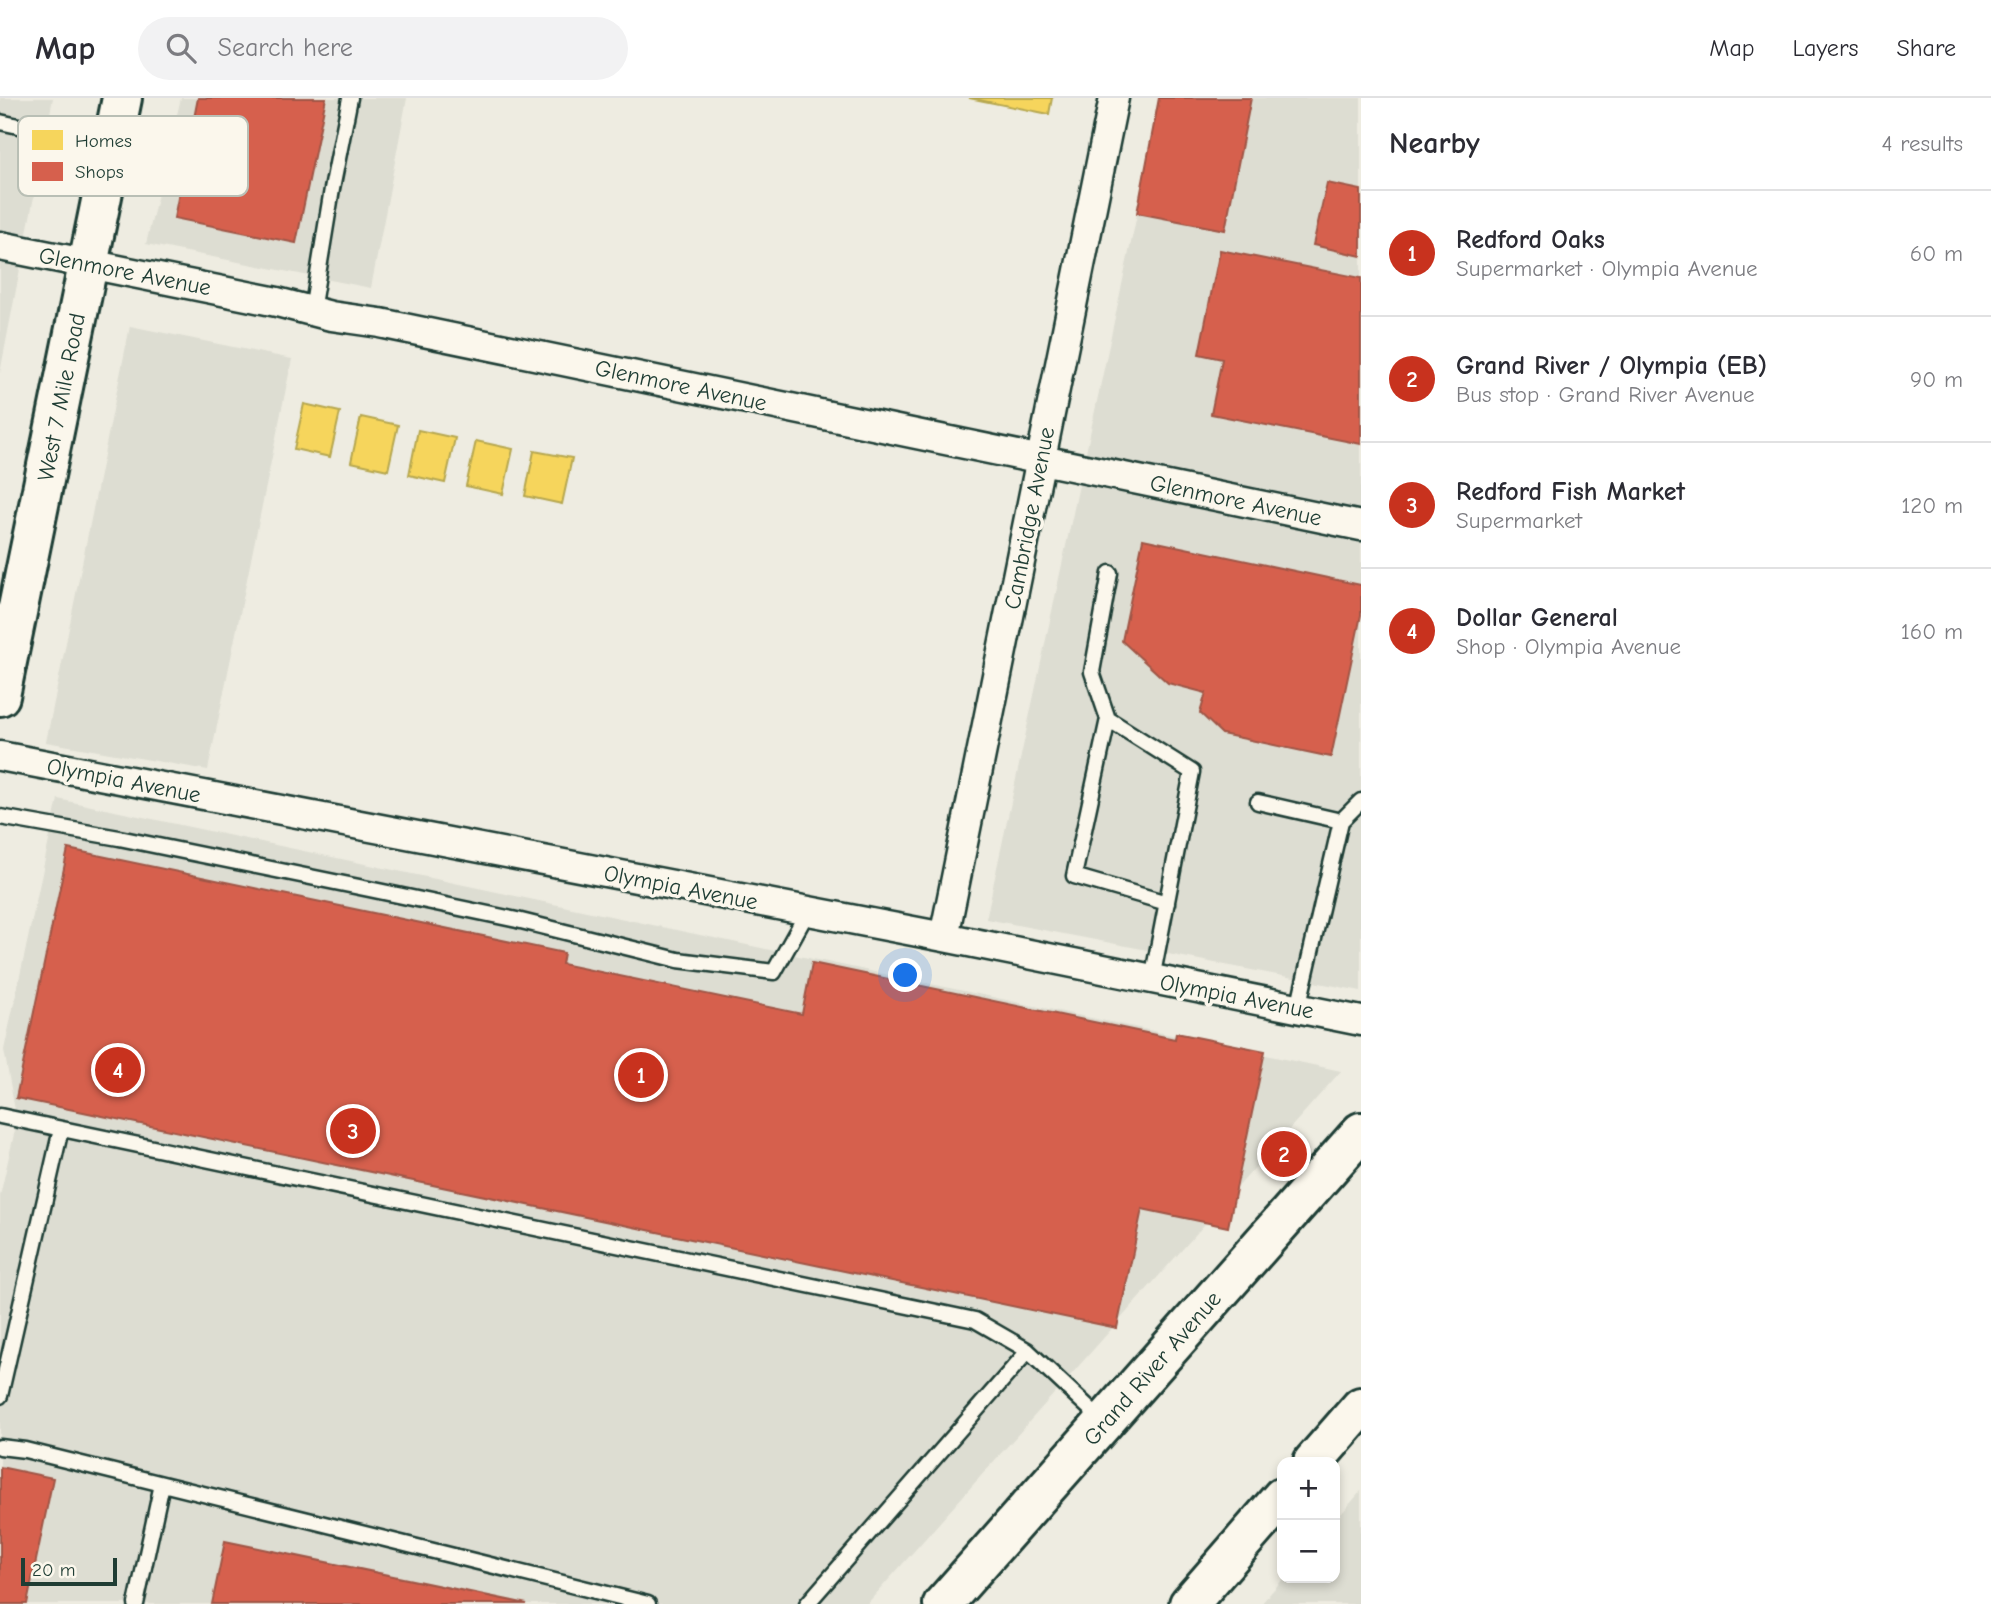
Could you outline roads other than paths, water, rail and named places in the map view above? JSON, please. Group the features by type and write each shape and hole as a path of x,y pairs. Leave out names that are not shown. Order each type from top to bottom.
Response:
{"main road":[{"name":"West 7 Mile Road","path":"118,116 122,98"},
{"name":"West 7 Mile Road","path":"0,696 101,196"},
{"name":"Grand River Avenue","path":"943,1604 1361,1132"},
{"path":"1317,1457 1361,1407"},
{"path":"1189,1604 1277,1503"}],"street":[{"name":"Cambridge Avenue","path":"944,937 1114,98"},
{"name":"Glenmore Avenue","path":"0,246 312,312 380,323 1041,458 1361,526"},
{"name":"Olympia Avenue","path":"0,756 944,937 1361,1021"}],"lane":[{"path":"312,312 350,98"},
{"path":"0,122 18,126"},
{"path":"1110,573 1092,672 1108,719 1074,876 1167,903"},
{"path":"1108,719 1192,772 1152,979"},
{"path":"1298,1008 1341,821 1361,801"},
{"path":"1258,802 1341,821"},
{"path":"0,817 356,886 517,920 678,960 774,972 808,911"},
{"path":"0,1116 975,1320 1028,1351 1104,1422"},
{"path":"0,1396 61,1129"},
{"path":"807,1604 1028,1351"},
{"path":"0,1447 24,1450 648,1604"},
{"path":"136,1604 162,1484"}],"place":[{"name":"Dollar General","path":"118,1070"},
{"name":"Redford Oaks","path":"641,1075"},
{"name":"Redford Fish Market","path":"353,1131"},
{"name":"Grand River / Olympia (EB)","path":"1284,1154"}]}
